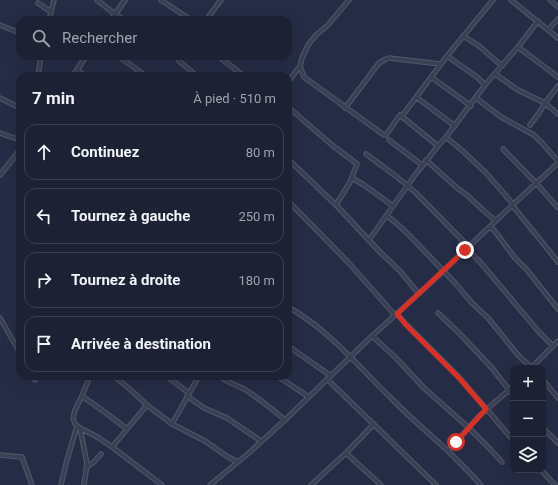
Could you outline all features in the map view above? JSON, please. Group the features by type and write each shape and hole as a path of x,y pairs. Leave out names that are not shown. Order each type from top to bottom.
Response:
{"street":[{"path":"50,16 54,0"},
{"path":"97,0 118,16"},
{"path":"115,14 125,0"},
{"path":"161,0 185,16"},
{"path":"209,16 221,0"},
{"path":"292,77 300,66 308,45 316,35 328,25 349,0"},
{"path":"300,66 304,77 345,108 386,135 400,115 402,116 440,64 493,0"},
{"path":"511,0 558,38"},
{"path":"550,0 558,7"},
{"path":"38,3 51,12"},
{"path":"548,30 558,19"},
{"path":"369,240 422,165 455,126 485,85 538,21"},
{"path":"0,25 16,31"},
{"path":"463,36 478,45 502,66"},
{"path":"518,47 558,77"},
{"path":"447,56 485,85"},
{"path":"345,108 379,63 386,58 440,64"},
{"path":"39,72 40,60"},
{"path":"80,72 77,70 83,60"},
{"path":"124,60 140,72"},
{"path":"179,60 192,72"},
{"path":"223,60 239,72"},
{"path":"494,74 518,90 545,103 558,114"},
{"path":"431,77 471,106"},
{"path":"530,125 558,86"},
{"path":"416,97 455,126"},
{"path":"0,98 16,106"},
{"path":"210,485 285,420 372,336 444,271 558,162 534,135 501,117 476,98"},
{"path":"292,110 332,145 357,164 352,178 336,205"},
{"path":"402,116 438,146"},
{"path":"0,133 16,139"},
{"path":"446,137 487,174 558,262"},
{"path":"389,140 422,165"},
{"path":"503,149 558,208"},
{"path":"366,154 407,185 435,212 468,248 539,332 558,349"},
{"path":"0,174 16,155"},
{"path":"426,160 496,221"},
{"path":"292,163 336,205 400,271 419,294"},
{"path":"352,178 393,206"},
{"path":"292,206 459,378 510,437"},
{"path":"387,216 395,222 444,271 472,303 488,318 518,355 529,365"},
{"path":"490,227 558,309"},
{"path":"292,309 300,313 341,347 410,417 481,485"},
{"path":"438,313 444,317 492,368 509,390 486,409 448,452"},
{"path":"0,318 16,345"},
{"path":"372,336 396,358 424,388 490,448 502,462"},
{"path":"535,365 558,342"},
{"path":"292,349 331,376"},
{"path":"327,379 436,485"},
{"path":"84,485 87,464 78,427 73,418 88,380"},
{"path":"119,380 147,405 172,424 206,441 228,457 238,462"},
{"path":"171,380 204,408 227,418 261,441"},
{"path":"172,424 197,380"},
{"path":"224,380 243,389 263,402 285,420"},
{"path":"283,380 309,397"},
{"path":"546,384 558,398"},
{"path":"82,396 127,429"},
{"path":"112,447 147,405"},
{"path":"311,485 346,453 374,424"},
{"path":"78,427 99,438 162,485"},
{"path":"61,485 67,460 78,427"},
{"path":"546,431 558,444"},
{"path":"346,453 381,485"},
{"path":"87,467 101,454"},
{"path":"0,455 22,457 32,485"},
{"path":"544,473 555,485"}],"route":[{"path":"456,442 486,409 459,378 397,314 465,250"}]}
